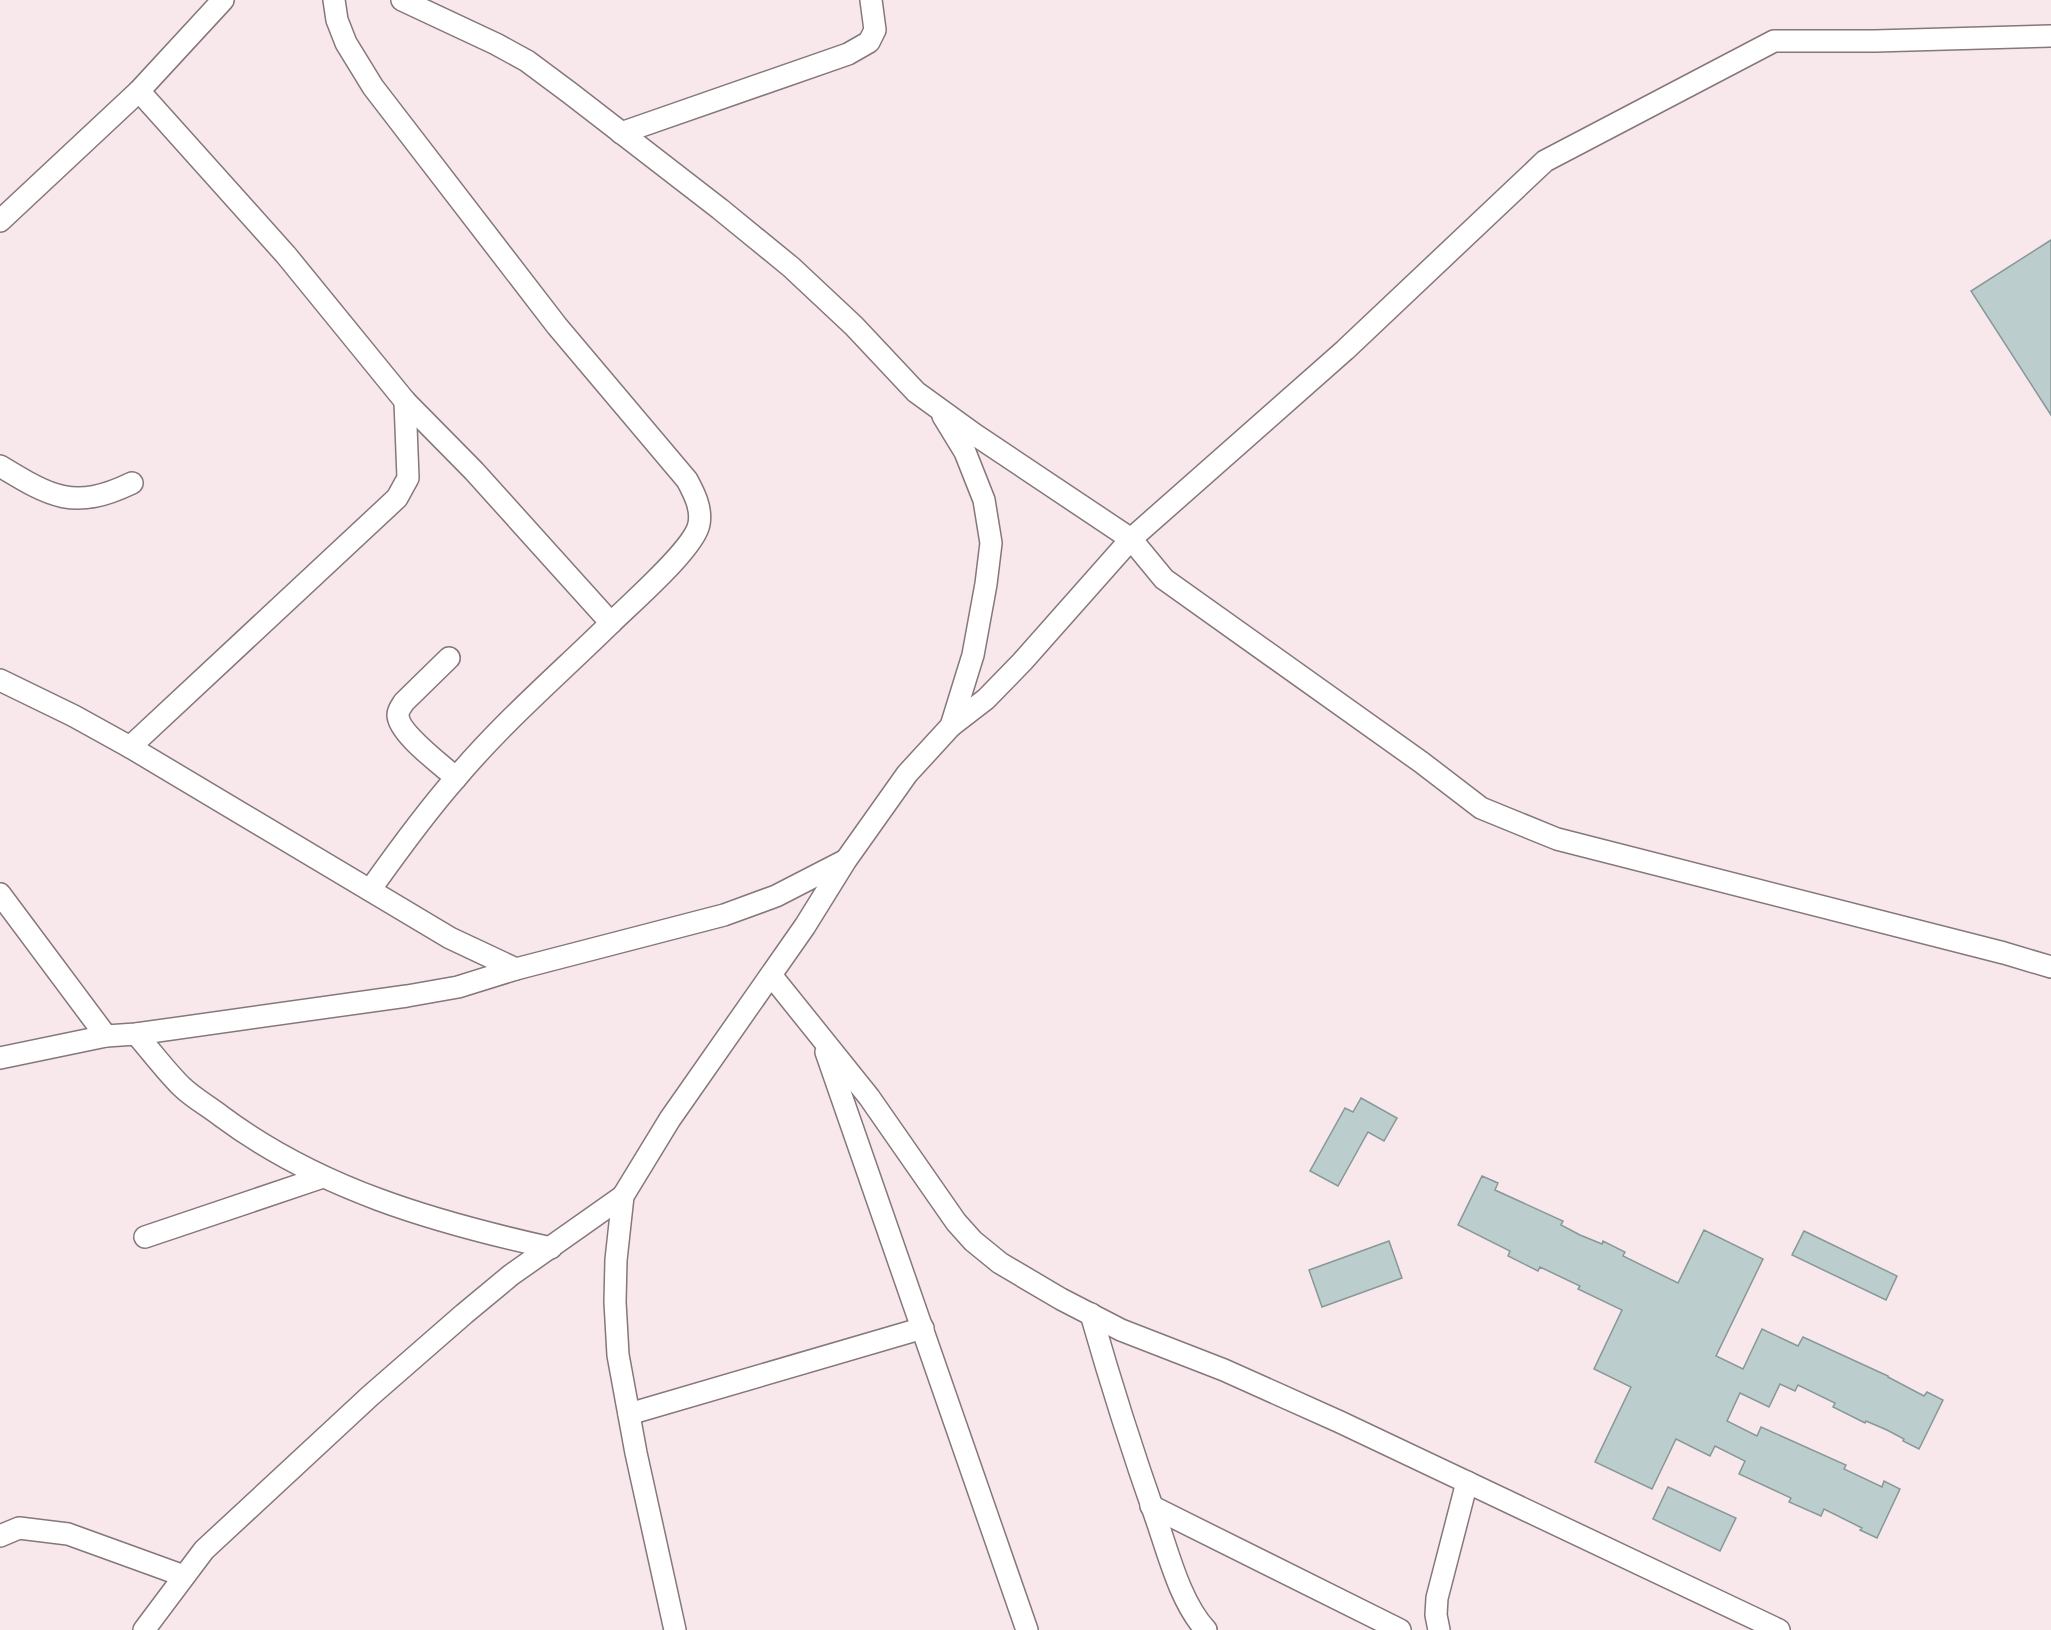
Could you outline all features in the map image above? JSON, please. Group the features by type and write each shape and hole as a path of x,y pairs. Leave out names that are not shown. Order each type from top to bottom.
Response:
{"street":[{"path":"0,221 138,91 223,0"},
{"path":"334,0 337,20 346,43 373,87 557,327 687,480 699,508 699,524 695,535 673,562 508,721 456,778 399,848 370,890"},
{"path":"402,0 496,44 526,61 720,209 790,267 854,326 916,392 939,410 1131,539 1164,579 1482,808 1557,839 2004,952 2051,967"},
{"path":"621,133 848,54 869,42 875,30 871,0"},
{"path":"144,1630 204,1550 370,1396 512,1275 623,1196 670,1119 805,926 846,860 907,774 951,726 986,699 1022,662 1131,539 1345,350 1545,161 1774,41 1875,41 2051,36"},
{"path":"138,91 286,255 405,401 531,533 610,623"},
{"path":"130,747 397,498 408,478 405,401"},
{"path":"939,410 965,452 984,500 991,543 986,584 972,655 951,726"},
{"path":"0,466 47,492 67,499 86,499 111,493 132,483"},
{"path":"449,658 404,702 398,716 402,728 456,778"},
{"path":"0,680 74,716 130,747 450,938 516,969"},
{"path":"0,1058 106,1036 136,1034 458,987 516,969 724,915 776,896 846,860"},
{"path":"0,894 106,1036"},
{"path":"771,975 869,1098 956,1222 973,1241 999,1263 1121,1330 1235,1375 1467,1482 1756,1625 1779,1630"},
{"path":"136,1034 182,1087 249,1137 304,1169 394,1205 448,1223 551,1248"},
{"path":"821,1038 1027,1630"},
{"path":"145,1237 323,1176"},
{"path":"623,1196 616,1260 615,1302 618,1355 653,1536 675,1630"},
{"path":"1090,1314 1119,1412 1170,1560 1190,1608 1206,1630"},
{"path":"629,1414 923,1328"},
{"path":"1439,1630 1436,1615 1437,1598 1467,1482"},
{"path":"1151,1506 1373,1624 1400,1630"},
{"path":"0,1536 19,1528 68,1534 184,1576"}],"building":[{"path":"2051,240 2051,415 1971,291"},
{"path":"1361,1098 1397,1118 1384,1141 1368,1132 1338,1186 1310,1171 1345,1108 1353,1112"},
{"path":"1482,1176 1498,1183 1495,1190 1563,1221 1561,1225 1580,1235 1602,1244 1603,1241 1625,1252 1623,1256 1678,1283 1704,1230 1763,1259 1716,1356 1743,1369 1762,1329 1798,1346 1803,1337 1888,1376 1924,1396 1927,1392 1943,1400 1919,1449 1887,1430 1866,1421 1865,1423 1833,1407 1835,1403 1798,1385 1795,1391 1780,1384 1769,1407 1740,1393 1727,1421 1757,1436 1761,1427 1846,1465 1844,1469 1882,1487 1884,1481 1900,1489 1877,1538 1824,1509 1821,1516 1789,1502 1791,1498 1739,1474 1745,1461 1715,1446 1710,1456 1676,1439 1652,1489 1595,1462 1631,1387 1594,1369 1622,1310 1578,1289 1580,1286 1540,1267 1538,1271 1508,1256 1510,1251 1458,1225"},
{"path":"1804,1231 1897,1276 1886,1300 1792,1255"},
{"path":"1389,1241 1402,1278 1322,1307 1309,1270"},
{"path":"1668,1487 1736,1518 1720,1551 1653,1519"}]}
